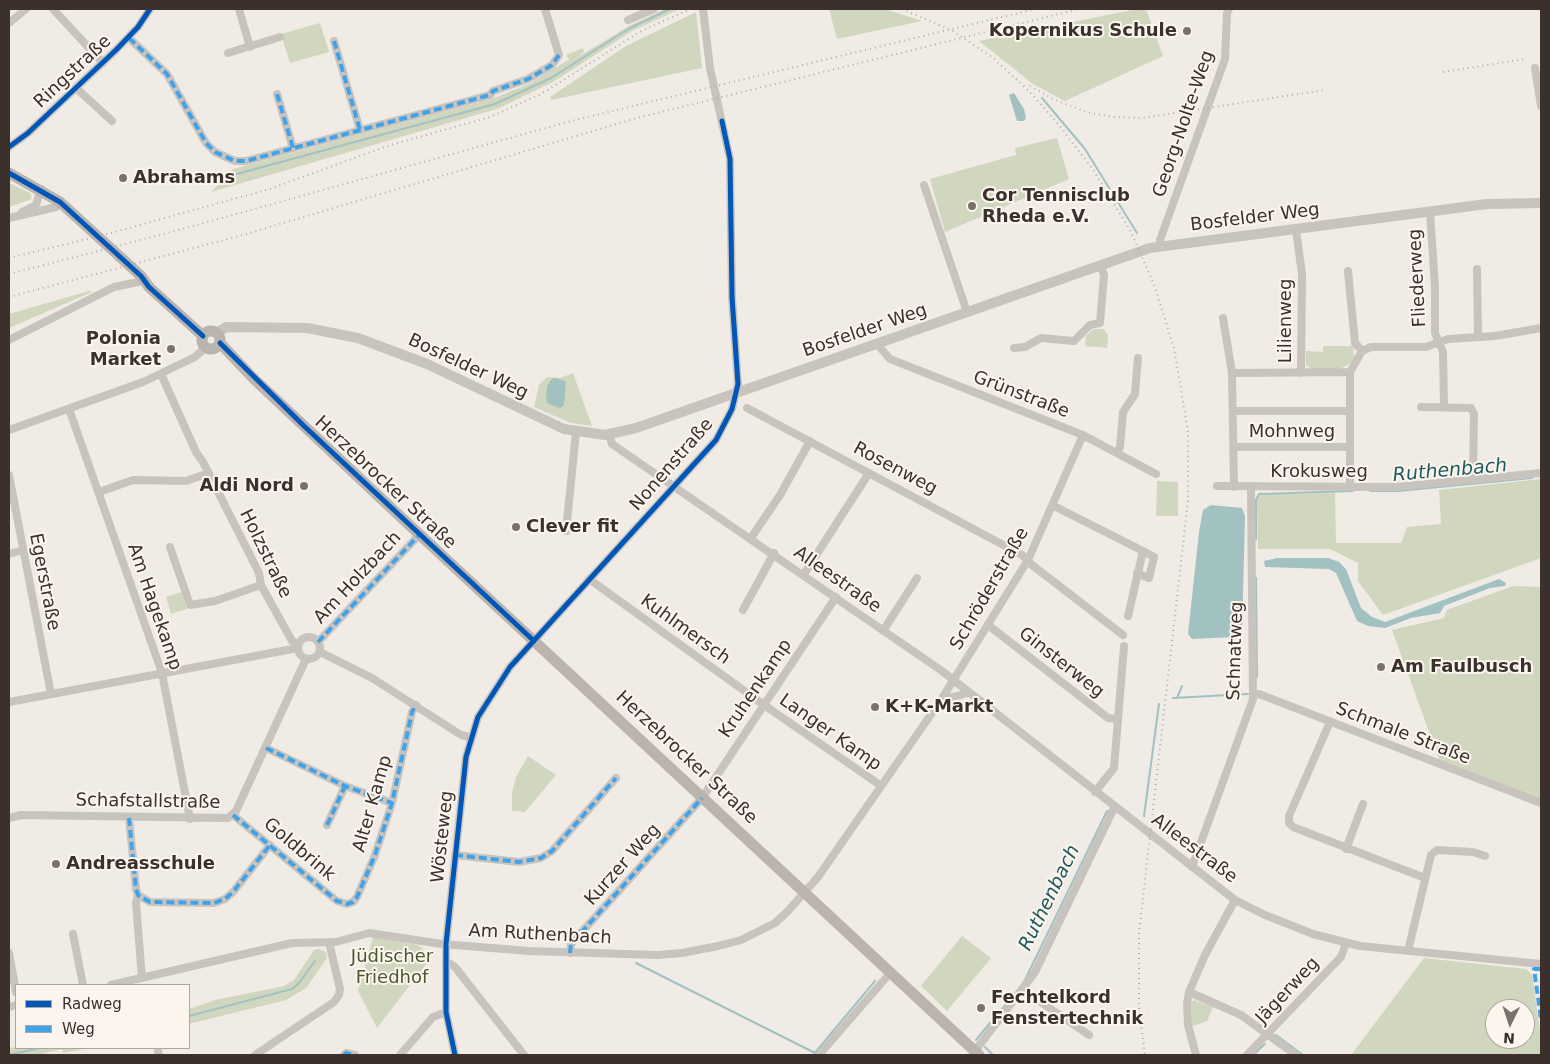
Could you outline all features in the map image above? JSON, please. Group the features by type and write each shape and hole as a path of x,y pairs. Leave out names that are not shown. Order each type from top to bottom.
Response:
{"main road":[{"name":"Herzebrocker Straße","path":"9,173 41,189 60,202 145,280 154,284 232,362 238,363 419,535 806,892 977,1053"}],"street":[{"path":"9,23 26,9"},
{"path":"53,9 103,63"},
{"name":"Ringstraße","path":"9,147 28,133 129,38 150,9"},
{"path":"238,9 250,46"},
{"path":"129,38 167,74 206,143 215,152 235,161 246,161 490,95 493,91 528,79 552,65 558,55 545,9"},
{"path":"628,20 654,9"},
{"name":"Nonenstraße","path":"534,640 716,440 732,409 736,394 738,384 732,297 730,159 710,68 702,9"},
{"name":"Georg-Nolte-Weg","path":"1160,247 1160,240 1225,59 1227,12 1229,9"},
{"path":"228,53 280,37"},
{"path":"334,41 360,130"},
{"path":"1535,68 1541,106"},
{"path":"76,88 112,121"},
{"path":"277,94 293,148"},
{"path":"924,185 967,312"},
{"path":"9,217 36,205 41,189"},
{"path":"9,217 56,207 60,202"},
{"name":"Bosfelder Weg","path":"211,340 226,327 307,328 358,338 427,364 544,421 576,432 609,434 636,428 736,394 1140,251 1487,204 1541,203"},
{"name":"Fliederweg","path":"1430,211 1435,287 1435,333 1443,352 1444,407"},
{"name":"Lilienweg","path":"1232,373 1301,373 1302,274 1296,230"},
{"path":"1014,348 1025,347 1041,338 1074,341 1090,325 1100,323 1104,275 1101,266"},
{"path":"1477,269 1478,337"},
{"path":"1348,272 1355,343 1362,351"},
{"path":"9,340 114,287 145,280"},
{"path":"1223,318 1232,373 1234,487"},
{"path":"1350,487 1350,372 1362,351 1371,347 1426,347 1448,339 1478,337 1541,328"},
{"path":"9,430 161,374 195,357 211,340"},
{"name":"Grünstraße","path":"877,344 890,359 1083,435 1156,474"},
{"path":"1117,452 1120,447 1123,412 1135,394 1138,358"},
{"path":"1301,373 1350,372"},
{"name":"Holzstraße","path":"161,374 196,452 209,473 259,573 262,585 292,641 298,646"},
{"path":"1421,407 1471,408 1474,414 1473,479"},
{"name":"Rosenweg","path":"748,408 1022,555 1123,635"},
{"name":"Am Hagekamp","path":"69,409 162,673 190,819"},
{"path":"1233,411 1350,411"},
{"path":"566,531 576,432"},
{"name":"Alleestraße","path":"609,434 612,444 774,553 952,680 1114,808 1235,900 1292,926 1346,943 1541,964"},
{"name":"Schröderstraße","path":"806,892 942,700 952,680 1028,560 1083,435"},
{"path":"751,538 780,495 810,441"},
{"name":"Mohnweg","path":"1234,447 1350,447"},
{"path":"99,492 133,480 186,480 209,473"},
{"path":"804,574 869,473"},
{"name":"Krokusweg","path":"1217,486 1395,487 1541,473"},
{"name":"Egerstraße","path":"9,475 51,694"},
{"name":"Schnatweg","path":"1192,867 1209,825 1253,694 1251,487"},
{"path":"1052,504 1154,557 1149,578 1137,573"},
{"name":"Am Holzbach","path":"318,642 419,535"},
{"path":"170,547 190,605 215,601 262,585"},
{"path":"9,554 23,550"},
{"path":"1128,616 1143,551"},
{"name":"Alleestraße","path":"743,610 774,553"},
{"name":"Alleestraße","path":"883,631 917,578"},
{"name":"Kuhlmersch","path":"589,579 764,705"},
{"name":"Kruhenkamp","path":"702,798 836,597"},
{"name":"Ginsterweg","path":"988,625 1108,718 1118,719"},
{"path":"9,702 298,646 308,637 318,642 320,652"},
{"name":"Wösteweg","path":"455,1055 446,1012 446,944 466,756 470,737 478,716 495,687 534,640"},
{"path":"298,646 300,655 306,659 312,659 320,652"},
{"path":"1095,792 1114,768 1124,646"},
{"path":"320,652 372,678 461,735 470,737"},
{"name":"Schafstallstraße","path":"9,818 21,815 190,819 228,818 233,815 266,748 306,659"},
{"path":"942,700 968,694"},
{"name":"Schmale Straße","path":"1253,694 1259,694 1541,803"},
{"name":"Alter Kamp","path":"346,904 357,897 392,803 412,712 416,705"},
{"name":"Langer Kamp","path":"764,705 880,785"},
{"path":"1330,722 1289,816 1289,822 1293,828 1425,878"},
{"path":"266,748 346,786 392,803"},
{"path":"455,855 518,862 541,858 552,851 616,778"},
{"path":"327,825 346,786"},
{"name":"Kurzer Weg","path":"570,953 571,944 702,798"},
{"path":"1346,849 1363,804"},
{"path":"977,1053 1034,972 1114,808"},
{"name":"Goldbrink","path":"233,815 337,901 346,904"},
{"path":"129,818 138,895 136,903 142,978"},
{"path":"138,895 150,902 161,903 214,903 225,899 233,892 270,845"},
{"path":"1408,951 1431,855 1438,850 1473,852 1485,856"},
{"name":"Am Ruthenbach","path":"115,984 292,943 304,941 329,942 369,933 446,944 570,953 658,955 682,953 741,940 775,922 806,892"},
{"path":"1196,1055 1188,1025 1187,1004 1190,992 1205,955 1235,900"},
{"path":"73,934 83,984"},
{"path":"255,1055 334,1002 339,996 340,989 329,942"},
{"name":"Jägerweg","path":"1247,1055 1341,957 1346,943"},
{"path":"9,953 15,986"},
{"path":"446,961 455,967 524,1055"},
{"path":"819,1055 891,972"},
{"path":"1023,990 1088,1035"},
{"path":"1190,992 1241,1015 1296,1055"},
{"path":"400,1055 433,1017 446,1012"},
{"path":"344,1055 346,1053 355,1055"}],"green space":[{"path":"665,9 680,9 632,31 553,82 497,109 211,192 233,169 494,98 529,84 568,60 570,61 566,55 583,48 584,52 573,60 629,26"},
{"path":"829,9 885,9 922,21 837,39"},
{"path":"1137,9 1146,9 1163,56 1065,101 1033,84 979,41"},
{"path":"696,12 702,68 551,100 550,97 626,46"},
{"path":"320,23 329,52 290,63 281,34"},
{"name":"Cor Tennisclub Rheda e.V.","path":"1057,138 1069,179 945,232 930,179 1016,155 1015,148"},
{"path":"9,183 30,193 32,199 9,207"},
{"path":"89,291 92,292 9,328 9,314"},
{"path":"1094,329 1103,329 1108,334 1107,348 1085,346 1086,336"},
{"path":"1323,346 1353,346 1354,357 1351,363 1340,369 1312,369 1306,365 1306,351 1323,352"},
{"path":"573,373 592,426 571,423 534,407 539,385 547,377 560,378"},
{"path":"1541,479 1541,558 1383,615 1358,581 1358,563 1330,549 1258,549 1257,500 1260,495 1264,494 1335,493 1336,543 1401,543 1407,527 1441,524 1439,490"},
{"path":"1157,481 1178,482 1178,516 1156,516"},
{"path":"1513,586 1541,587 1541,800 1439,759 1392,630 1444,618 1447,610"},
{"path":"181,592 187,609 171,614 166,597"},
{"path":"528,756 556,775 525,812 512,811 512,793 516,777"},
{"path":"962,936 991,958 947,1011 921,986"},
{"name":"Jüdischer Friedhof","path":"373,937 414,944 421,947 430,959 377,1028 358,991"},
{"path":"319,949 326,952 327,958 306,988 286,1000 190,1024 190,1009 215,1000 284,986 294,980 314,950"},
{"path":"1424,958 1526,969 1532,975 1541,1038 1541,1055 1351,1055"},
{"path":"1194,1000 1213,1007 1207,1021 1192,1026 1191,1003"},
{"path":"9,1048 62,1049 38,1055 9,1055"},
{"path":"62,1049 84,1049 63,1053"}],"water":[{"path":"1014,93 1024,109 1026,118 1024,121 1017,121 1009,95"},
{"path":"554,378 566,381 564,405 560,408 548,404 546,399 547,387"},
{"path":"1211,505 1242,508 1245,516 1242,634 1234,637 1192,639 1188,634 1199,532 1203,510"},
{"path":"1277,558 1328,558 1339,562 1346,569 1361,608 1372,617 1385,622 1499,579 1506,583 1505,586 1490,588 1444,606 1440,613 1411,618 1385,628 1368,626 1357,621 1336,573 1329,569 1265,567 1264,561"}],"waterway":[{"path":"233,175 495,104 551,78 630,28 670,9"},
{"path":"1042,98 1085,149 1137,233"},
{"name":"Ruthenbach","path":"1370,491 1398,491 1532,478"},
{"name":"Ruthenbach","path":"1256,539 1256,500 1259,494 1353,491"},
{"name":"Ruthenbach","path":"1256,578 1257,677"},
{"path":"1177,698 1182,686"},
{"name":"Ruthenbach","path":"1173,698 1248,694"},
{"name":"Ruthenbach","path":"1144,816 1159,704"},
{"name":"Ruthenbach","path":"1025,980 1107,811"},
{"name":"Ruthenbach","path":"190,1016 292,989 299,983 315,961"},
{"name":"Ruthenbach","path":"636,963 815,1053"},
{"path":"813,1055 875,981"},
{"name":"Ruthenbach","path":"1002,1009 1009,1000"},
{"name":"Ruthenbach","path":"976,1040 990,1023"},
{"path":"1276,1035 1303,1055"},
{"path":"1253,1055 1265,1044"},
{"path":"985,1047 993,1055"},
{"name":"Ruthenbach","path":"9,1055 36,1049"}],"railway":[{"path":"9,258 111,233 270,189 387,146 490,117 541,94 643,30 691,9"},
{"path":"902,9 953,31 993,58 1029,91 1059,125 1094,171 1131,232 1155,287 1174,348 1188,432 1188,500 1139,933 1139,1008 1145,1055"},
{"path":"9,274 175,231 571,121 1035,9"},
{"path":"9,297 243,235 637,118 1079,9"},
{"path":"1443,72 1525,59"},
{"path":"1030,86 1053,99 1086,112 1114,117 1142,118 1325,90"}],"marked path":[{"path":"129,38 167,74 206,143 215,152 235,161 246,161 490,95 493,91 528,79 552,65 559,55"},
{"path":"334,41 360,130"},
{"path":"277,94 293,148"},
{"path":"318,642 419,535"},
{"path":"233,815 337,901 347,904 353,902 357,897 375,855 392,803 412,712 416,705"},
{"path":"266,748 345,786 392,803"},
{"path":"455,855 519,862 541,858 552,851 616,778"},
{"path":"327,825 345,786"},
{"path":"570,953 571,944 702,798"},
{"path":"129,818 136,889 138,895 150,902 214,903 225,899 233,892 270,845"},
{"path":"1541,969 1534,969 1541,1019"},
{"path":"344,1055 346,1053 355,1055"}],"cycle path":[{"path":"9,147 28,133 116,50 138,27 150,9"},
{"path":"455,1055 446,1012 446,944 466,757 478,717 510,667 716,440 732,409 738,384 732,297 730,159 722,121"},
{"path":"9,173 60,202 203,336"},
{"path":"220,343 304,426 534,641"}],"place":[{"name":"Kopernikus Schule","path":"1187,31"},
{"name":"Abrahams","path":"123,178"},
{"name":"Cor Tennisclub Rheda e.V.","path":"972,206"},
{"name":"Polonia Market","path":"171,349"},
{"name":"Aldi Nord","path":"304,486"},
{"name":"Clever fit","path":"516,527"},
{"name":"Am Faulbusch","path":"1381,667"},
{"name":"K+K-Markt","path":"875,707"},
{"name":"Andreasschule","path":"56,864"},
{"name":"Fechtelkord Fenstertechnik","path":"981,1008"}]}
